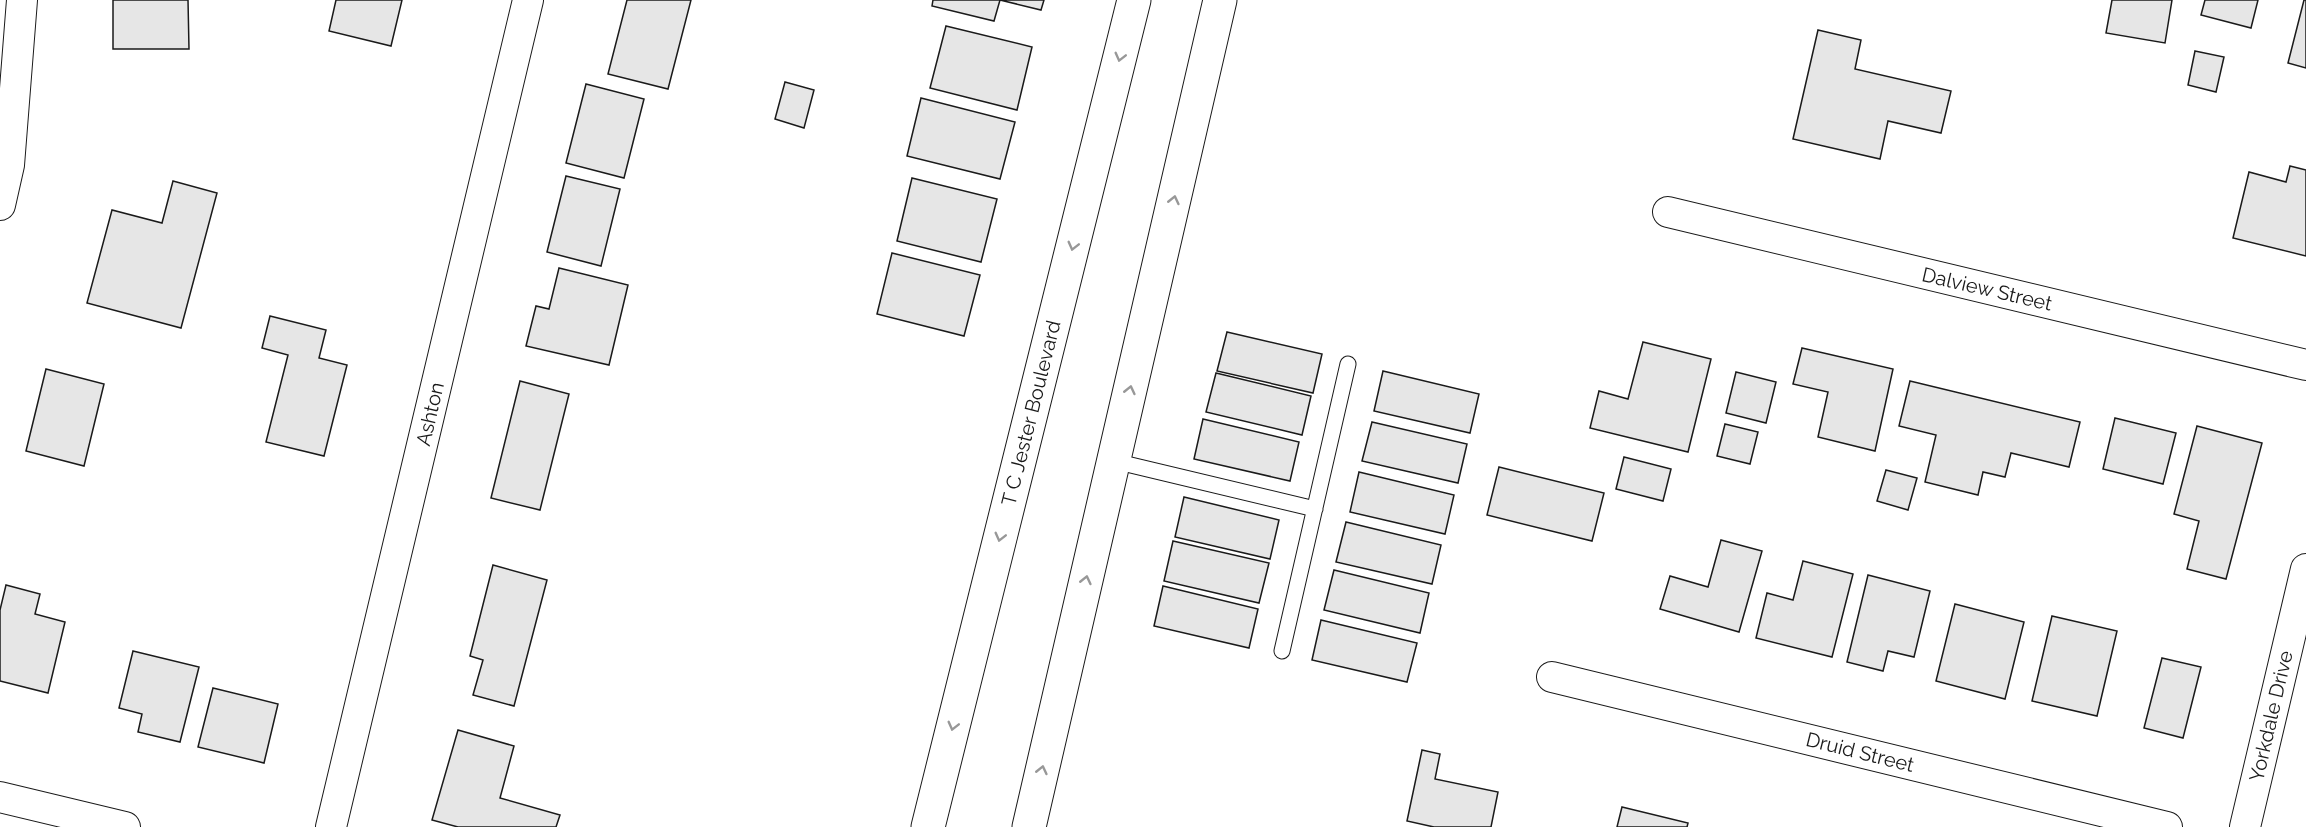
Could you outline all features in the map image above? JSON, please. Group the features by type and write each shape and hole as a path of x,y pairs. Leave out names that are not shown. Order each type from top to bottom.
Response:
{"main road":[{"name":"T C Jester Boulevard","path":"928,827 1134,0"},
{"path":"1029,827 1220,0"}],"street":[{"path":"0,206 9,165 22,0"},
{"name":"Ashton","path":"331,827 528,0"},
{"name":"Dalview Street","path":"1668,212 2306,365"},
{"name":"Yorkdale Drive","path":"2245,827 2306,569"},
{"name":"Druid Street","path":"1552,677 2167,827"},
{"path":"0,797 125,827"}],"lane":[{"path":"1282,651 1348,364"},
{"path":"1113,460 1315,509"}],"building":[{"path":"113,0 188,0 189,49 113,49"},
{"path":"336,0 402,0 391,46 329,31"},
{"path":"627,0 691,0 668,89 608,74"},
{"path":"933,0 1000,0 994,21 932,6"},
{"path":"1000,0 1044,0 1041,10"},
{"path":"2112,0 2172,0 2165,43 2106,33"},
{"path":"2205,0 2258,0 2251,28 2201,15"},
{"path":"2304,0 2306,0 2306,68 2288,63"},
{"path":"946,26 1032,47 1017,110 930,88"},
{"path":"1818,30 1861,40 1855,69 1951,91 1941,133 1888,121 1880,159 1793,139"},
{"path":"2195,51 2224,57 2216,92 2188,85"},
{"path":"785,82 814,90 804,128 775,119"},
{"path":"586,84 644,99 624,178 566,163"},
{"path":"921,98 1015,122 1000,179 907,156"},
{"path":"2290,166 2306,170 2306,256 2233,238 2249,172 2286,182"},
{"path":"566,176 620,189 601,266 547,252"},
{"path":"912,178 997,199 981,262 897,241"},
{"path":"173,181 217,193 181,328 87,303 112,210 162,223"},
{"path":"892,253 980,275 964,336 877,314"},
{"path":"559,268 628,285 609,365 526,346 536,306 549,309"},
{"path":"270,316 326,330 319,358 347,365 324,456 266,442 288,355 262,348"},
{"path":"1227,332 1322,354 1313,393 1217,371"},
{"path":"1643,342 1711,359 1688,452 1590,428 1599,391 1628,399"},
{"path":"1802,348 1893,369 1875,451 1818,437 1828,392 1793,384"},
{"path":"46,369 104,384 84,466 26,451"},
{"path":"1383,371 1479,394 1470,433 1374,411"},
{"path":"1736,372 1776,382 1766,423 1726,413"},
{"path":"1216,373 1311,396 1302,435 1206,412"},
{"path":"520,381 569,394 540,510 491,498"},
{"path":"1910,381 2080,422 2069,467 2011,453 2005,477 1983,472 1978,495 1925,482 1936,435 1899,426"},
{"path":"2115,418 2176,433 2163,484 2103,469"},
{"path":"1203,419 1299,442 1290,481 1194,459"},
{"path":"1372,422 1467,444 1458,483 1362,461"},
{"path":"1725,424 1758,432 1750,464 1717,456"},
{"path":"2197,426 2262,443 2226,579 2187,569 2199,521 2174,514"},
{"path":"1624,457 1671,469 1663,501 1616,489"},
{"path":"1499,467 1604,493 1592,541 1487,515"},
{"path":"1886,470 1917,478 1908,510 1877,501"},
{"path":"1359,472 1454,495 1445,534 1350,512"},
{"path":"1184,497 1279,520 1270,559 1175,537"},
{"path":"1346,522 1441,545 1432,584 1336,562"},
{"path":"1721,540 1762,551 1739,632 1660,609 1670,576 1708,587"},
{"path":"1173,541 1269,563 1259,603 1164,581"},
{"path":"1803,561 1853,574 1832,657 1756,638 1767,593 1793,600"},
{"path":"493,565 547,580 514,706 473,695 483,660 470,656"},
{"path":"1334,570 1429,593 1420,633 1324,610"},
{"path":"1868,575 1930,591 1914,657 1888,651 1883,671 1847,662"},
{"path":"6,585 40,594 35,614 65,622 48,693 0,681 0,610"},
{"path":"1163,586 1258,609 1249,648 1154,626"},
{"path":"1955,604 2024,622 2005,699 1936,681"},
{"path":"2052,616 2117,631 2097,716 2032,701"},
{"path":"1321,620 1417,643 1407,682 1312,660"},
{"path":"133,651 199,667 180,742 138,732 142,714 119,708"},
{"path":"2162,658 2201,667 2183,738 2144,728"},
{"path":"213,688 278,704 264,763 198,747"},
{"path":"458,730 514,746 500,798 560,815 556,827 458,827 432,820"},
{"path":"1422,750 1440,754 1435,779 1498,792 1491,827 1434,827 1407,821"},
{"path":"1622,807 1688,823 1687,827 1617,827"}]}
